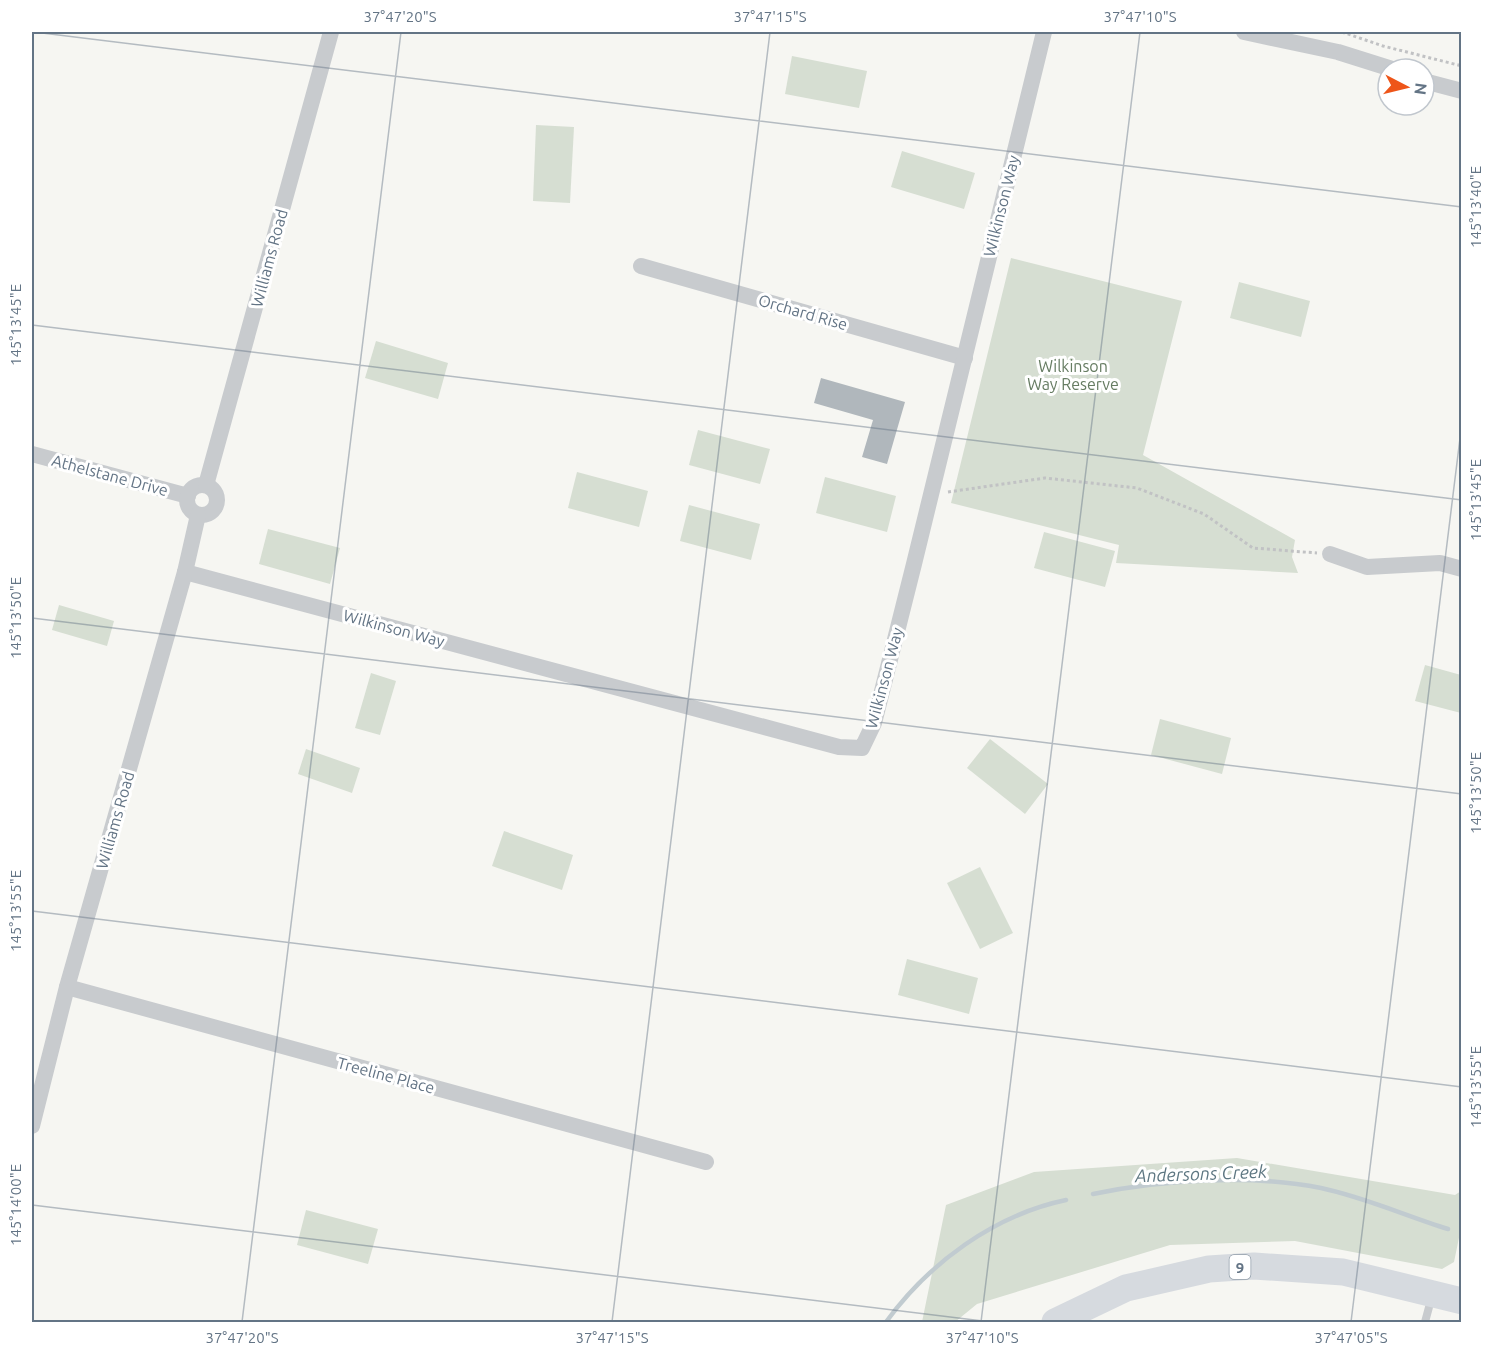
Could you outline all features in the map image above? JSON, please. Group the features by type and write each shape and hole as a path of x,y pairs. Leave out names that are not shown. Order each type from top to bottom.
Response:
{"main road":[{"name":"9","path":"1055,1323 1126,1288 1209,1269 1254,1266 1343,1272 1461,1301"}],"street":[{"name":"Williams Road","path":"206,485 331,32"},
{"name":"Wilkinson Way","path":"185,572 839,747 862,748 874,723 932,495 1044,32"},
{"path":"1244,32 1338,52 1376,64"},
{"path":"1436,84 1461,91"},
{"name":"Orchard Rise","path":"641,266 965,358"},
{"name":"Athelstane Drive","path":"32,454 188,496"},
{"path":"197,485 206,485 215,491 216,506 208,514 198,514 188,505 188,496 197,485"},
{"name":"Williams Road","path":"32,1126 67,987 185,572 198,514"},
{"path":"1330,554 1367,567 1440,563 1461,569"},
{"name":"Treeline Place","path":"67,987 706,1162"}],"lane":[{"path":"1425,1323 1433,1293"}],"path":[{"path":"1342,32 1383,46 1461,66"},
{"path":"932,495 1045,478 1137,488 1204,514 1254,548 1330,554"}],"green space":[{"path":"792,56 867,71 859,108 785,94"},
{"path":"536,125 574,127 570,203 533,201"},
{"path":"902,151 975,173 964,209 891,187"},
{"name":"Wilkinson Way Reserve","path":"1011,258 1182,301 1143,455 1295,540 1292,557 1298,573 1116,563 1119,545 951,503"},
{"path":"1239,282 1310,301 1301,337 1230,318"},
{"path":"376,341 448,363 438,399 365,378"},
{"path":"698,430 770,449 760,484 689,465"},
{"path":"577,472 648,491 639,527 568,508"},
{"path":"825,477 896,496 887,532 816,513"},
{"path":"689,505 760,524 751,560 680,541"},
{"path":"268,529 340,548 330,584 259,564"},
{"path":"1044,532 1115,551 1105,587 1034,568"},
{"path":"59,605 114,621 107,646 52,630"},
{"path":"1425,665 1461,675 1461,713 1415,701"},
{"path":"371,673 396,681 380,735 355,728"},
{"path":"1160,719 1231,738 1222,774 1151,755"},
{"path":"990,739 1048,784 1025,814 967,768"},
{"path":"306,749 360,768 352,793 298,774"},
{"path":"504,831 573,855 562,890 492,866"},
{"path":"980,867 1013,933 980,949 947,883"},
{"path":"907,959 978,978 969,1014 898,995"},
{"path":"1237,1158 1455,1195 1461,1191 1461,1228 1454,1262 1442,1269 1295,1241 1170,1245 977,1304 955,1322 922,1322 946,1205 1034,1172"},
{"path":"306,1210 378,1229 368,1264 297,1245"}],"building":[{"path":"821,378 905,402 887,464 862,457 873,420 814,403"}],"waterway":[{"name":"Andersons Creek","path":"1093,1194 1176,1182 1266,1181 1321,1188 1353,1196 1448,1229"},
{"name":"Andersons Creek","path":"886,1322 922,1280 965,1244 1014,1217 1066,1200"}]}
